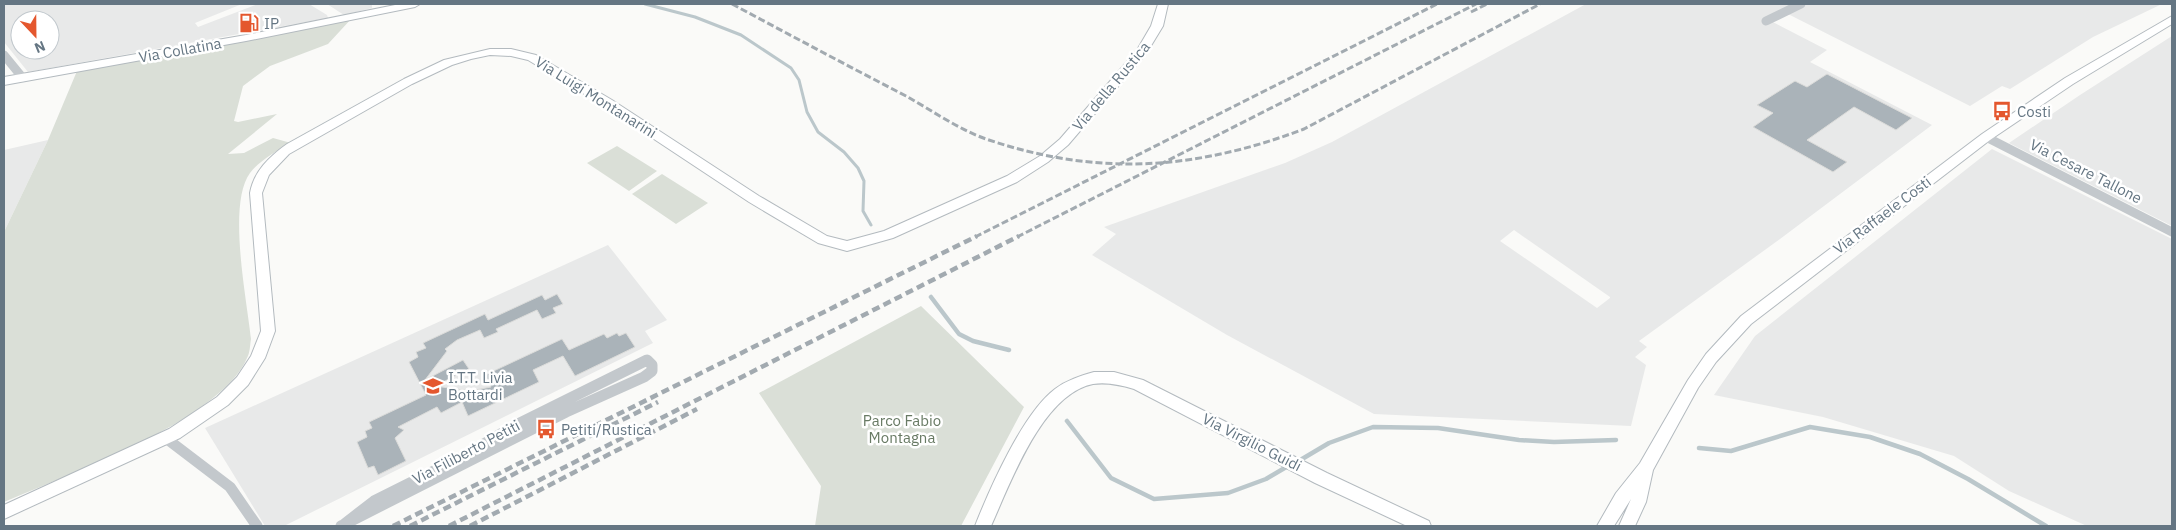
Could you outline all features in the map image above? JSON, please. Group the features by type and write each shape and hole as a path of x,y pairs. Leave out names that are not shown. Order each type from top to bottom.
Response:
{"street":[{"name":"Via Collatina","path":"4,81 246,38 414,4"},
{"name":"Via della Rustica","path":"1044,159 1064,142 1142,52 1157,26 1164,4"},
{"path":"1766,21 1801,4"},
{"name":"Via Raffaele Costi","path":"1605,526 1622,498 1646,468 1706,365 1746,320 1986,137 2069,82 2172,19"},
{"name":"Via Luigi Montanarini","path":"167,439 199,418 228,395 248,373 264,344 268,331 256,193 262,175 290,147 417,76 451,61 496,52 518,53 532,57 608,103 754,199 823,240 839,245 861,243 888,234 1012,179 1044,159"},
{"path":"4,55 22,77"},
{"name":"Via Cesare Tallone","path":"1986,137 2172,232"},
{"name":"Via Filiberto Petiti","path":"648,360 652,365 652,372 644,377 566,412 342,526 374,500 462,457 523,422 631,366 648,360"},
{"name":"Via Virgilio Guidi","path":"983,526 1026,437 1042,410 1060,394 1077,384 1102,378 1120,379 1138,384 1321,478 1423,526"},
{"path":"4,512 167,439 192,456 230,487 257,526"},
{"name":"Via Raffaele Costi","path":"1626,526 1638,502 1646,468"}],"shaded area":[{"path":"4,4 242,4 195,23 198,27 258,4 309,4 327,15 328,18 28,72 18,60 60,60 60,10 10,10 10,50 4,42"},
{"path":"327,4 372,4 372,8 344,15"},
{"path":"1586,4 1796,4 1767,19 1827,50 1810,62 1932,125 1780,239 1639,341 1647,347 1635,357 1646,365 1631,426 1374,414 1227,335 1092,255 1116,234 1104,227 1285,163 1332,142","holes":["1514,230 1610,297 1597,308 1500,241"]},
{"path":"1808,4 2162,4 2093,37 2010,89 2002,86 1970,106 1788,14"},
{"path":"2172,36 2172,226 2009,143 2080,95"},
{"path":"48,140 4,232 4,150"},
{"path":"1992,149 2172,239 2172,526 2087,526 2009,491 1954,456 1823,417 1714,395 1755,336"},
{"name":"I.T.T. Livia Bottardi","path":"608,245 667,320 645,331 653,343 284,526 265,526 205,428"}],"green space":[{"path":"352,18 328,44 270,66 243,86 234,121 238,122 277,114 228,154 244,153 273,138 291,143 259,164 250,173 243,187 239,229 240,253 251,339 248,356 231,381 206,403 175,424 139,444 4,502 4,232 48,140 77,71"},
{"path":"617,146 657,171 629,191 587,163"},
{"path":"662,174 708,203 676,224 632,194"},
{"name":"Parco Fabio Montagna","path":"921,306 1024,407 961,526 815,526 821,486 759,393"}],"building":[{"path":"1827,74 1912,118 1896,130 1854,107 1807,140 1847,162 1833,172 1753,127 1773,113 1757,105 1795,81 1807,87"},
{"path":"557,294 563,304 553,308 556,313 542,319 537,310 496,329 498,332 484,338 480,330 457,340 445,349 447,351 425,380 463,360 469,369 435,386 470,391 491,387 485,375 562,339 569,350 604,334 607,338 617,333 619,336 626,333 635,347 575,376 563,356 533,370 539,382 468,416 462,402 441,413 437,407 398,427 404,430 395,438 406,461 378,475 374,466 368,468 357,442 367,437 365,431 372,428 369,422 426,395 409,362 418,357 416,352 426,348 423,343 485,314 488,320 542,295 545,300"}],"waterway":[{"path":"645,4 695,17 741,35 791,68 799,80 807,112 818,132 844,152 858,168 864,181 863,211 871,225"},
{"path":"931,297 959,334 973,341 1009,350"},
{"path":"1067,421 1111,478 1154,499 1228,493 1266,479 1288,466"},
{"path":"1297,462 1329,443 1373,427 1438,428 1519,440 1554,442 1616,440"},
{"path":"1699,448 1731,451 1810,427 1870,437 1920,454 1968,479 2046,526"}],"railway":[{"path":"732,4 976,135 1027,151 1067,159 1121,163"},
{"path":"1121,163 1437,4"},
{"path":"1165,162 1476,4"},
{"path":"1471,12 1487,4"},
{"path":"1165,162 1224,153 1264,143 1304,129 1540,4"},
{"path":"1017,237 1165,162"},
{"path":"1121,163 1165,162"},
{"path":"976,237 1121,163"},
{"path":"449,526 1019,236"},
{"path":"393,526 976,237"},
{"path":"410,526 658,402"},
{"path":"470,526 697,409"}],"place":[{"name":"IP","path":"249,23"},
{"name":"Costi","path":"2002,111"},
{"name":"I.T.T. Livia Bottardi","path":"433,386"},
{"name":"Petiti/Rustica","path":"546,429"}]}
